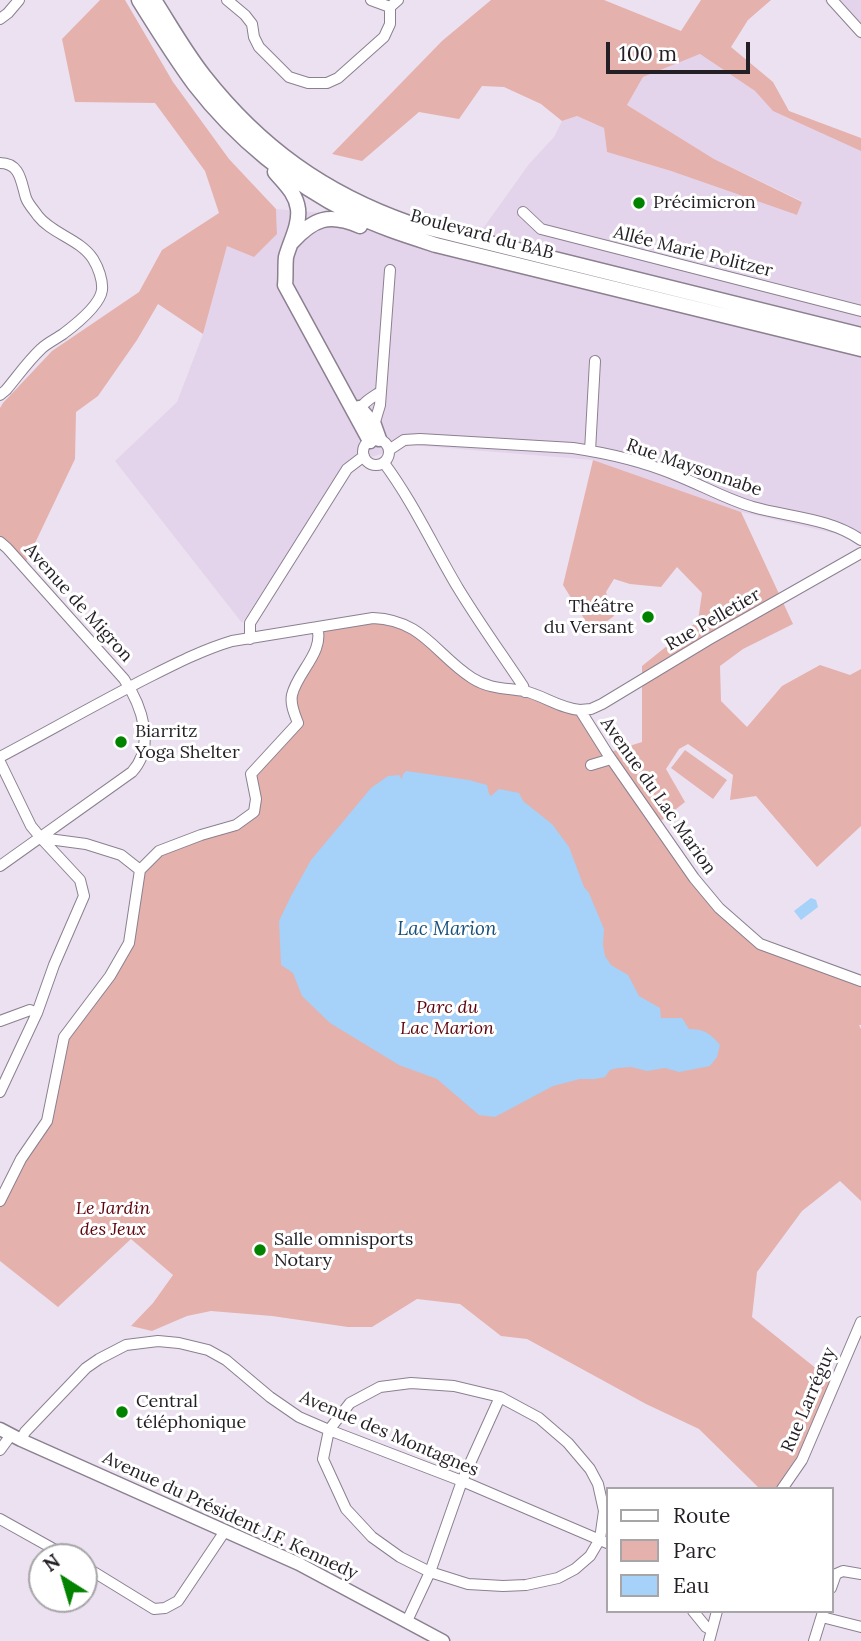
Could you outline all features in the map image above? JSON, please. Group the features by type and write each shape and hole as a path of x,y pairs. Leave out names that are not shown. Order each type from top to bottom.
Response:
{"main road":[{"name":"Boulevard du BAB","path":"139,0 195,85 241,136 270,161 326,200 352,214 436,246 861,349"},
{"name":"Boulevard du BAB","path":"154,0 203,75 246,124 307,174 355,201 409,223 861,335"},
{"path":"270,161 277,175 286,183 298,209 286,258 285,285 347,399 378,439"},
{"path":"291,243 303,230 332,218 351,222 380,234 436,246"}],"street":[{"path":"0,19 19,0"},
{"path":"227,0 252,24 259,47 289,77 308,83 327,83 338,78 384,37 394,3 371,0"},
{"path":"832,0 861,32"},
{"path":"0,163 7,163 15,168 22,180 26,200 43,223 82,247 92,257 99,272 102,289 99,299 83,317 39,350 3,393"},
{"name":"Allée Marie Politzer","path":"523,212 541,229 861,311"},
{"path":"378,439 364,447 364,456 368,463 376,466 389,457 378,439 390,270"},
{"path":"590,451 595,360"},
{"path":"359,414 380,391"},
{"name":"Rue Maysonnabe","path":"378,439 420,439 590,451 648,465 752,507 845,530 861,540"},
{"path":"250,639 250,623 347,469 364,456"},
{"path":"384,463 409,499 457,586 525,692"},
{"name":"Avenue de Migron","path":"0,542 109,661 129,687 139,709 146,740 139,765 132,772 0,866"},
{"name":"Rue Pelletier","path":"580,710 602,704 861,553"},
{"name":"Avenue du Lac Marion","path":"0,760 129,687 213,646 373,618 397,621 420,633 460,669 487,686 525,692 568,709 580,710 694,878 719,908 760,944 861,981"},
{"path":"0,1201 21,1159 47,1121 64,1037 110,976 129,943 140,870 159,850 236,825 254,811 256,799 251,774 298,723 292,706 292,696 318,645 317,627"},
{"path":"591,765 611,759"},
{"path":"0,760 31,826 80,880 84,896 54,965 37,1013 0,1091"},
{"path":"41,838 86,844 121,855 140,870"},
{"path":"0,1021 30,1010 37,1013"},
{"name":"Rue Larréguy","path":"783,1487 803,1460 861,1322"},
{"name":"Avenue des Montagnes","path":"11,1435 25,1432 86,1368 126,1345 158,1341 179,1343 208,1350 226,1360 270,1397 299,1416 328,1430 462,1481 604,1541"},
{"path":"411,1383 454,1386 500,1397 539,1419 568,1443 590,1469 598,1484 604,1511 604,1541 575,1569 558,1578 526,1585 468,1584 430,1572 400,1557 372,1537 346,1509 323,1459 328,1430 350,1403 380,1387 411,1383"},
{"path":"407,1621 430,1572 462,1481 500,1397"},
{"path":"0,1450 11,1435"},
{"name":"Avenue du Président J.F. Kennedy","path":"11,1435 299,1564 443,1641"},
{"path":"0,1518 44,1543"},
{"path":"98,1575 154,1609 165,1608 178,1601 225,1531"},
{"path":"833,1582 836,1574 843,1571 861,1574"},
{"path":"695,1613 712,1630"},
{"path":"709,1641 716,1613"},
{"path":"814,1641 823,1614 861,1627"}],"shaded area":[{"path":"824,0 861,0 861,40"},
{"path":"700,54 755,91 774,111 861,150 861,547 850,537 741,512 593,460 411,445 345,465 242,623 115,461 177,402 203,334 227,246 277,234 276,209 484,227 529,164 554,137 562,121 577,116 604,128 607,152 671,171 797,215 802,201 714,159 627,105 643,77"}],"green space":[{"path":"100,0 125,0 173,82 229,159 276,209 277,234 254,257 227,246 203,334 158,304 98,396 76,412 75,459 26,562 0,537 0,408 52,351 139,292 162,250 219,213 205,171 155,103 75,102 62,39"},
{"path":"491,0 604,0 681,31 701,0 771,0 748,20 731,47 773,82 789,111 861,138 861,151 773,111 755,91 700,54 643,77 627,105 714,159 802,202 797,215 671,171 607,152 604,128 577,116 562,121 541,104 504,87 482,86 459,119 419,112 362,161 332,154 442,41"},
{"name":"Parc du Lac Marion","path":"593,460 741,512 793,624 743,649 720,666 721,701 747,727 782,686 820,665 850,675 861,669 861,826 817,867 756,796 730,800 733,775 688,744 679,749 666,769 685,802 657,824 694,878 759,944 861,981 861,1201 840,1181 802,1211 757,1272 752,1317 833,1382 798,1455 776,1487 758,1487 699,1429 646,1404 527,1339 501,1336 460,1304 417,1299 372,1327 348,1327 272,1316 211,1311 187,1316 152,1331 131,1326 153,1303 173,1275 131,1239 58,1307 0,1261 0,1201 47,1121 64,1037 129,943 140,870 159,851 235,825 254,812 251,774 297,724 292,696 318,645 317,627 373,618 397,621 473,679 580,710 607,753 642,742 642,666 698,621 702,593 677,567 661,587 630,584 614,579 606,592 614,616 595,630 588,625 563,585"},
{"path":"685,750 727,780 713,799 671,768"}],"water":[{"name":"Lac Marion","path":"406,771 487,785 491,796 499,789 519,793 523,801 552,824 569,847 604,929 605,956 611,965 628,975 639,996 660,1008 661,1018 682,1018 689,1029 703,1031 720,1045 717,1057 710,1066 679,1072 665,1068 647,1071 631,1067 618,1068 610,1070 605,1077 580,1079 553,1086 495,1117 479,1115 437,1079 399,1065 330,1023 302,996 293,973 281,965 279,921 311,860 371,788 388,776 399,775 402,779"},
{"path":"811,898 816,900 818,907 801,920 794,911"}],"place":[{"name":"Précimicron","path":"639,203"},
{"name":"Théâtre du Versant","path":"648,617"},
{"name":"Biarritz Yoga Shelter","path":"121,742"},
{"name":"Salle omnisports Notary","path":"260,1250"},
{"name":"Central téléphonique","path":"122,1412"}],"park label":[{"name":"Le Jardin des Jeux","path":"113,1219"}]}
